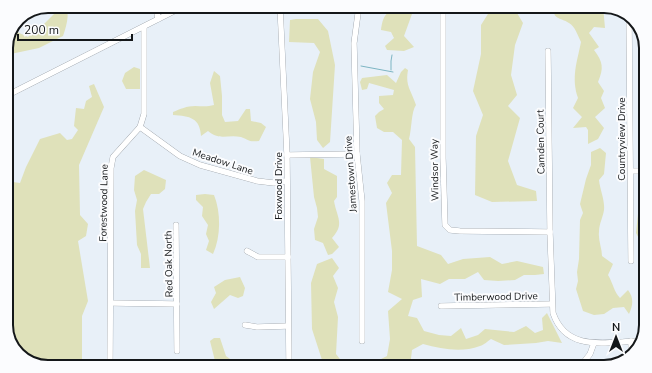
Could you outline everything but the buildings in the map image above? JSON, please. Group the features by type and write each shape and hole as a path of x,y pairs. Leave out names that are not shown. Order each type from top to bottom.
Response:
{"street":[{"path":"157,13 158,19"},
{"path":"13,92 170,13"},
{"name":"Foxwood Drive","path":"280,13 288,155 289,360"},
{"name":"Jamestown Drive","path":"358,13 354,43 357,154 362,202 362,340"},
{"name":"Windsor Way","path":"443,13 443,158 445,225 450,230 460,231 550,232"},
{"name":"Countryview Drive","path":"630,25 631,261"},
{"name":"Forestwood Lane","path":"110,360 111,168 113,157 140,126 144,114 144,27"},
{"name":"Camden Court","path":"548,51 550,232 552,304 554,317 563,331 572,338 594,343 632,341"},
{"name":"Meadow Lane","path":"140,126 180,156 200,165 257,181 274,183 287,181"},
{"path":"288,155 357,154"},
{"path":"631,171 639,171"},
{"name":"Red Oak North","path":"176,225 177,350"},
{"path":"246,251 258,257 288,257"},
{"path":"111,303 177,304"},
{"name":"Timberwood Drive","path":"441,306 552,304"},
{"path":"245,325 257,327 288,326"},
{"path":"632,341 632,346"},
{"path":"585,360 590,354 594,343"}],"green space":[{"path":"55,13 68,13 63,36 39,48 13,54 13,45 17,32 28,37 35,29 43,25"},
{"path":"388,13 412,13 404,36 414,47 404,51 387,50 385,46 394,38 391,32 381,30 385,16"},
{"path":"489,13 517,13 523,23 515,45 511,75 517,95 508,106 520,118 508,161 517,185 536,191 537,201 492,202 475,195 476,136 483,115 473,91 481,54 481,25"},
{"path":"604,13 605,28 594,27 589,33 599,47 594,50 602,65 598,82 604,91 601,98 605,108 595,117 604,128 598,139 588,144 588,130 586,127 573,128 582,117 573,108 578,98 575,77 576,63 581,42 573,26 566,21 557,18 554,14"},
{"path":"318,19 328,31 335,65 330,142 323,148 317,140 316,122 310,99 313,72 320,52 314,43 289,42 290,20"},
{"path":"134,67 140,69 140,89 126,89 122,81 125,73"},
{"path":"405,68 408,70 407,80 416,105 413,112 409,139 415,147 417,246 441,255 448,264 463,259 490,257 502,264 517,261 543,267 544,274 524,275 515,280 498,281 484,280 478,272 465,279 449,279 440,284 421,279 422,297 413,300 408,316 417,318 424,331 439,335 451,336 461,328 466,339 478,335 485,329 514,332 526,326 535,333 543,330 542,318 547,313 562,343 548,341 504,345 491,339 480,346 459,350 444,349 423,344 412,350 411,360 379,360 387,356 390,339 388,311 402,299 388,292 392,270 392,251 386,203 392,193 387,183 392,175 401,175 402,140 393,132 384,132 377,128 375,116 384,109 379,103 379,96 393,95 394,90 369,83 367,89 362,90 360,82 362,78 387,75 396,83 401,72"},
{"path":"214,71 220,76 222,115 225,122 238,121 246,109 250,109 251,121 261,123 266,127 259,141 250,141 236,136 220,137 208,131 201,136 199,125 193,119 173,115 173,112 186,107 214,105 210,83"},
{"path":"94,84 104,107 79,165 80,215 88,224 86,236 78,241 88,301 82,316 82,360 39,359 23,350 19,345 13,328 13,182 20,183 40,139 60,133 67,140 72,139 78,130 74,126 76,108 84,109 86,101 92,97 89,86"},
{"path":"600,148 606,153 604,174 599,180 604,206 599,235 602,256 613,264 608,275 618,296 620,298 628,290 630,293 632,302 629,314 624,307 613,308 604,314 594,315 583,311 576,289 578,281 577,272 579,259 580,220 583,213 580,204 591,165 591,152"},
{"path":"310,157 324,159 324,169 337,176 337,197 334,201 339,225 332,238 339,247 332,254 328,255 323,243 315,240 314,229 318,217 314,197"},
{"path":"144,170 166,180 165,189 159,194 151,194 143,209 150,268 141,268 141,254 137,245 135,211 137,200 134,190 135,176"},
{"path":"196,195 214,195 218,209 219,232 213,254 206,250 209,241 206,234 208,225 202,216 203,207 196,200"},
{"path":"639,212 639,238 636,233"},
{"path":"332,258 339,268 333,276 338,288 334,302 338,317 336,354 341,360 322,360 312,329 311,283 317,264"},
{"path":"240,277 245,288 243,296 238,298 230,295 214,309 211,302 216,293 214,287 225,280"},
{"path":"214,338 220,338 226,356 231,360 215,360 210,341"}],"waterway":[{"path":"391,70 392,55"},
{"path":"361,66 393,72"}]}
